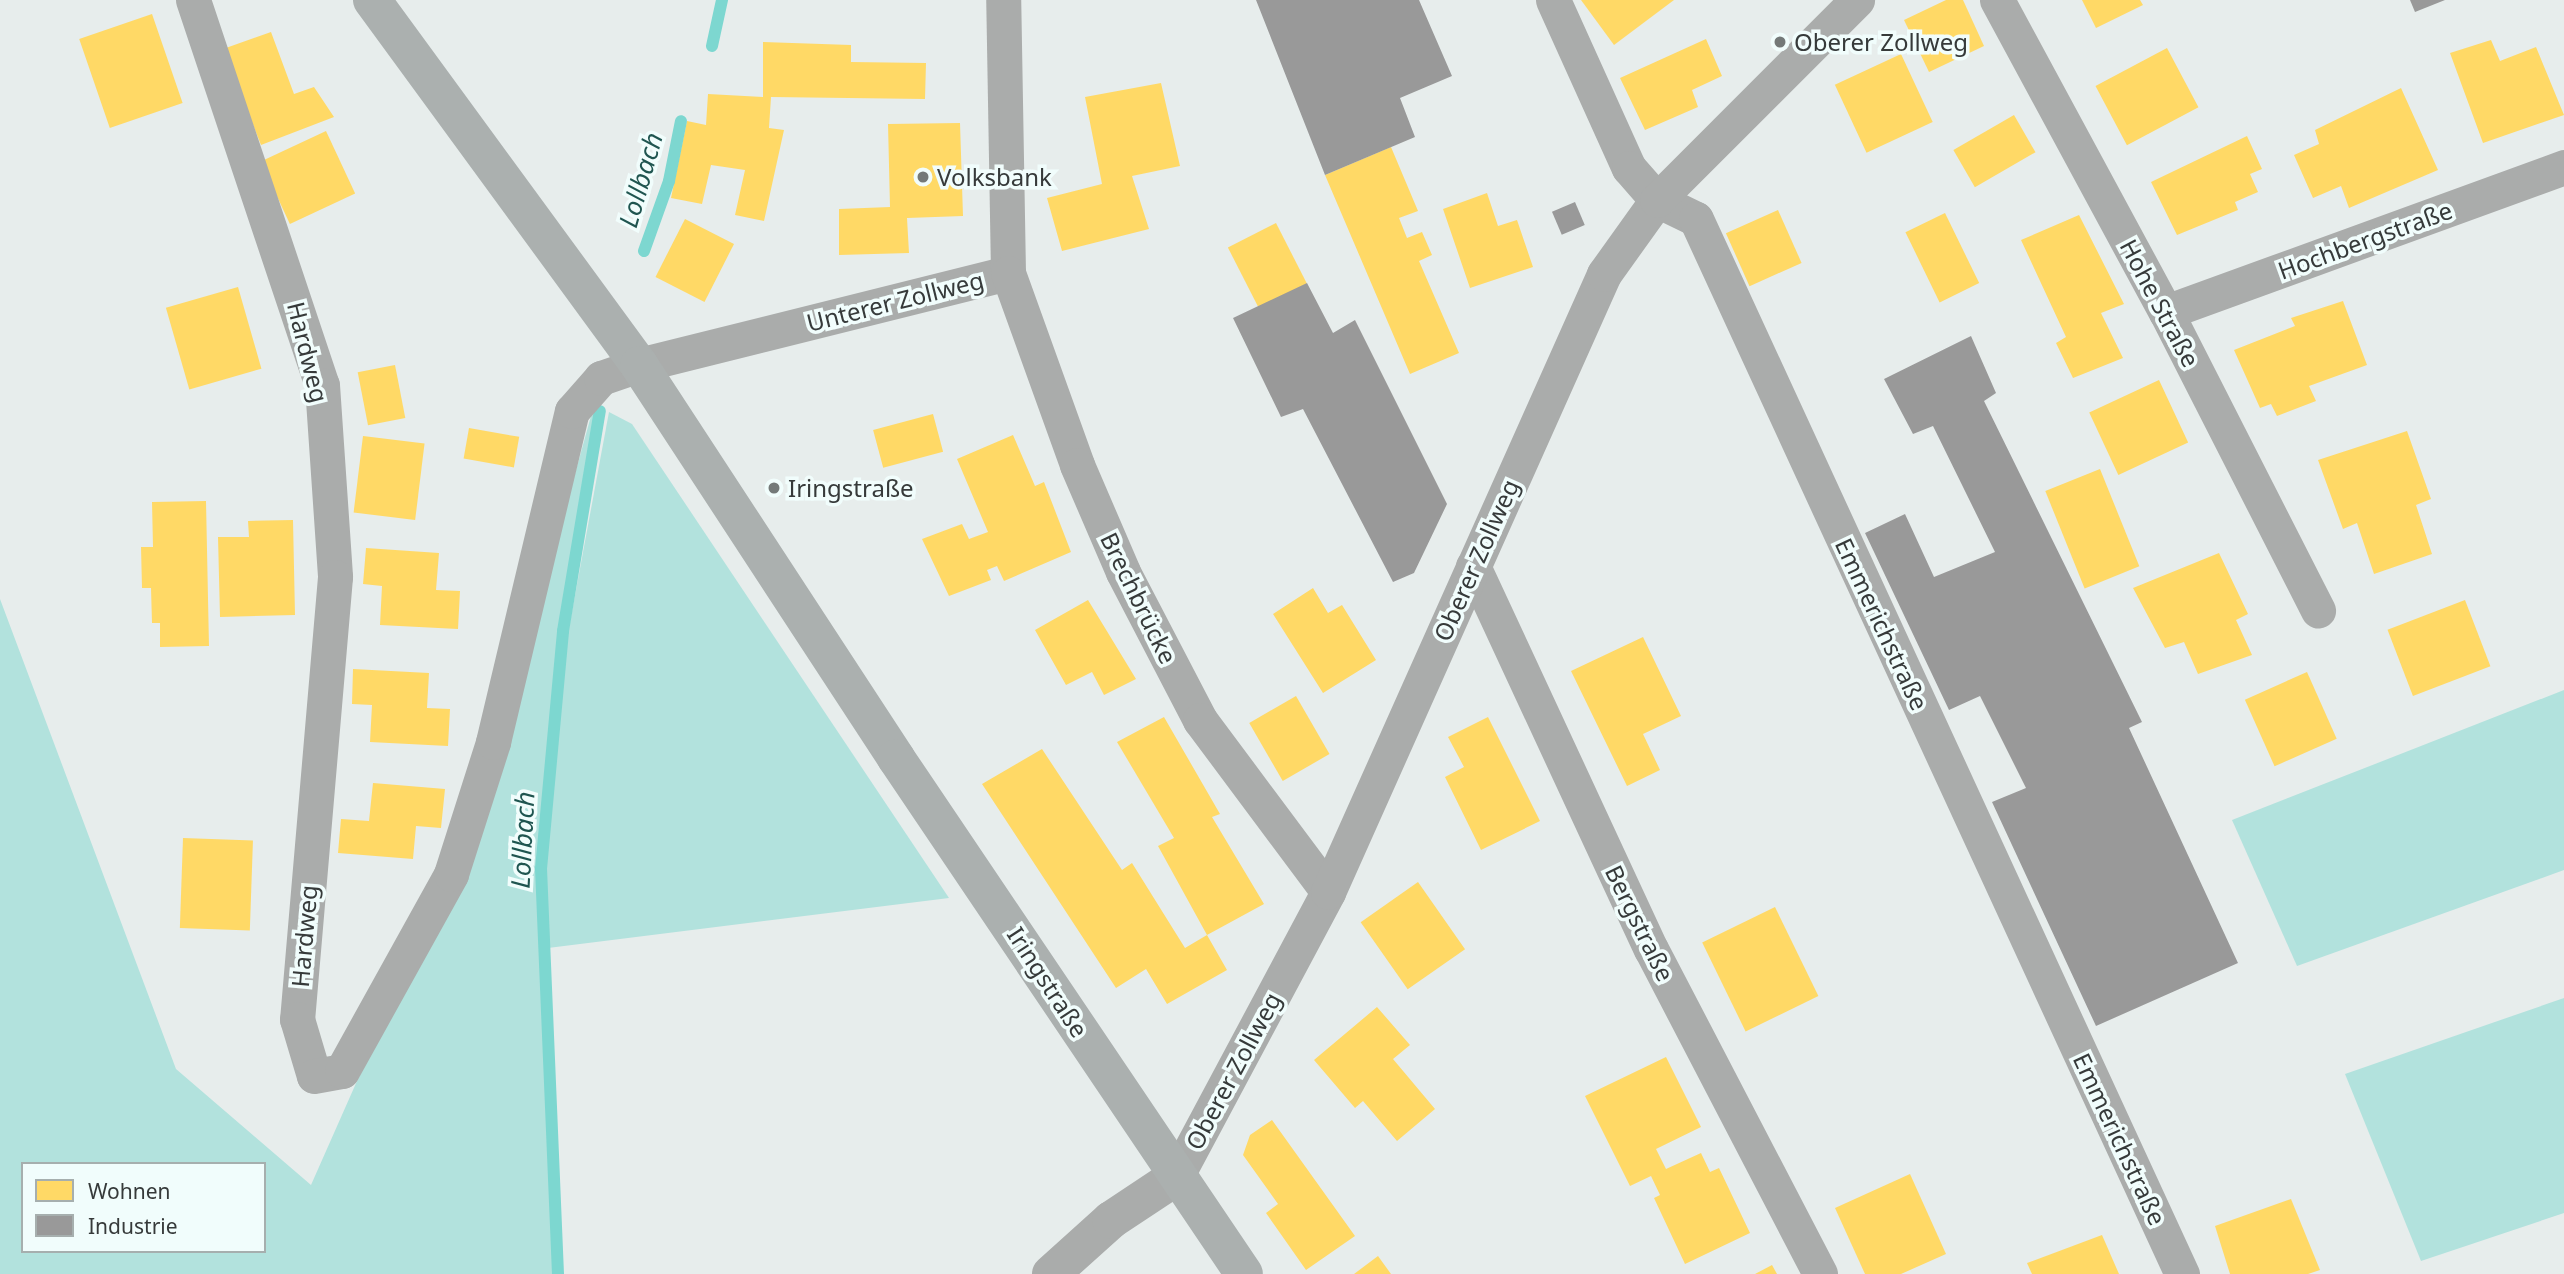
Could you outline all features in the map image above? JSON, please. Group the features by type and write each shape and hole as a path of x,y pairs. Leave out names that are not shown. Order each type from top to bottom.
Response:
{"main road":[{"name":"Iringstraße","path":"372,0 639,365 1176,1177 1244,1274"}],"street":[{"name":"Hardweg","path":"192,0 322,385 335,577 297,1019 314,1076 341,1070 451,874 493,741 572,411 601,378 639,365"},
{"name":"Unterer Zollweg","path":"639,365 1008,273 1003,0"},
{"name":"Emmerichstraße","path":"1553,0 1629,168 1657,200 1696,219 2182,1274"},
{"name":"Oberer Zollweg","path":"1176,1177 1328,892 1604,274 1657,200 1857,0"},
{"name":"Hohe Straße","path":"1997,0 2166,312 2318,610"},
{"name":"Hochbergstraße","path":"2166,312 2564,167"},
{"name":"Brechbrücke","path":"1008,273 1077,466 1130,584 1200,720 1328,892"},
{"name":"Bergstraße","path":"1473,566 1651,949 1820,1274"},
{"path":"1051,1274 1111,1220 1176,1177"}],"shaded area":[{"path":"600,411 563,631 541,869 558,1274 0,1274 0,599 176,1069 311,1185 357,1081 463,878 591,416"},
{"path":"609,412 632,424 949,898 548,948 545,869 568,633"},
{"path":"2564,690 2564,870 2297,966 2232,820"},
{"path":"2564,998 2564,1213 2421,1261 2345,1074"}],"building: Wohnen":[{"path":"1581,0 1674,0 1614,45"},
{"path":"1946,0 1963,0 1984,46 1929,72 1904,20"},
{"path":"2082,0 2140,0 2143,5 2096,28"},
{"path":"152,14 183,103 110,128 79,39"},
{"path":"271,32 294,94 314,87 334,117 261,145 223,49"},
{"path":"1706,39 1722,76 1692,90 1698,107 1645,130 1620,78"},
{"path":"2491,40 2500,61 2536,47 2564,115 2483,143 2450,53"},
{"path":"763,42 851,45 851,62 926,63 925,99 771,97 769,128 784,130 764,221 735,215 745,170 711,165 702,204 671,198 687,121 706,125 708,94 763,97"},
{"path":"2167,48 2198,107 2127,145 2095,86"},
{"path":"1901,54 1933,122 1867,153 1835,85"},
{"path":"1161,83 1180,166 1132,176 1149,229 1062,251 1047,198 1102,184 1085,97"},
{"path":"2401,88 2438,170 2349,208 2341,186 2313,198 2294,155 2319,144 2315,130"},
{"path":"2014,115 2036,152 1975,187 1953,150"},
{"path":"960,123 963,216 907,218 909,253 839,255 839,209 890,207 888,124"},
{"path":"326,131 355,194 290,224 261,161"},
{"path":"2247,136 2262,169 2250,174 2258,192 2235,202 2238,210 2177,235 2151,182"},
{"path":"1391,147 1418,211 1399,218 1407,238 1422,232 1432,255 1419,261 1459,353 1410,374 1325,175"},
{"path":"1487,193 1498,226 1517,220 1533,267 1470,288 1443,209"},
{"path":"1778,210 1802,263 1750,286 1726,233"},
{"path":"1945,213 1979,283 1940,302 1905,232"},
{"path":"2079,215 2124,304 2101,313 2123,358 2073,378 2056,343 2066,337 2021,240"},
{"path":"685,219 734,244 704,302 655,277"},
{"path":"1276,223 1307,284 1259,308 1228,248"},
{"path":"238,287 261,369 189,389 166,308"},
{"path":"2343,301 2367,365 2309,386 2316,401 2277,416 2271,404 2260,408 2234,350 2295,326 2291,318"},
{"path":"395,365 405,418 368,425 358,372"},
{"path":"2159,380 2188,443 2118,475 2089,413"},
{"path":"933,414 943,452 883,468 873,430"},
{"path":"469,428 519,437 514,467 464,459"},
{"path":"2407,431 2431,499 2416,505 2432,554 2374,574 2357,523 2343,529 2318,460"},
{"path":"1013,435 1035,486 1044,482 1071,552 1004,581 997,566 987,570 991,580 949,596 922,539 962,524 969,539 988,532 957,459"},
{"path":"363,436 425,444 415,520 354,512"},
{"path":"2100,469 2139,566 2085,588 2045,491"},
{"path":"206,501 209,646 160,647 160,623 152,623 151,588 142,588 141,547 153,547 152,502"},
{"path":"293,520 295,615 220,617 218,537 249,537 248,521"},
{"path":"366,548 439,553 436,590 460,591 458,629 380,625 382,586 363,584"},
{"path":"2219,553 2248,614 2236,620 2252,655 2198,674 2184,642 2165,648 2133,588"},
{"path":"1313,588 1328,613 1342,605 1376,660 1323,693 1273,614"},
{"path":"1088,600 1136,679 1104,695 1092,672 1066,685 1035,630"},
{"path":"2465,600 2490,666 2413,696 2388,630"},
{"path":"1643,637 1681,716 1643,734 1660,770 1627,786 1571,671"},
{"path":"353,669 429,673 427,708 450,709 448,746 370,742 372,705 352,704"},
{"path":"2307,672 2337,739 2275,766 2245,700"},
{"path":"1296,696 1330,754 1283,781 1249,723"},
{"path":"1164,717 1220,814 1212,817 1264,904 1207,935 1158,846 1174,838 1117,742"},
{"path":"1488,717 1540,821 1481,850 1445,777 1464,767 1448,737"},
{"path":"1042,749 1122,870 1132,863 1185,948 1207,935 1227,970 1167,1004 1146,969 1116,988 982,784"},
{"path":"373,783 445,789 441,828 416,826 413,859 338,853 341,819 369,821"},
{"path":"183,838 253,840 250,930 180,928"},
{"path":"1418,882 1465,949 1408,989 1361,922"},
{"path":"1775,907 1818,996 1746,1031 1702,943"},
{"path":"1377,1007 1410,1045 1393,1059 1435,1109 1397,1141 1363,1101 1355,1108 1314,1060"},
{"path":"1666,1057 1701,1127 1656,1149 1666,1169 1701,1153 1710,1172 1719,1168 1750,1233 1685,1264 1654,1198 1660,1195 1651,1176 1630,1186 1585,1096"},
{"path":"1272,1120 1355,1236 1306,1270 1266,1213 1278,1204 1243,1155 1250,1135"},
{"path":"1910,1174 1946,1254 1901,1274 1865,1274 1835,1208"},
{"path":"2291,1199 2320,1270 2308,1274 2230,1274 2215,1226"},
{"path":"2102,1235 2119,1274 2032,1274 2027,1263"},
{"path":"1378,1256 1391,1274 1354,1274"},
{"path":"1772,1265 1777,1274 1755,1274"}],"building: Industrie":[{"path":"1256,0 1419,0 1452,76 1400,98 1415,137 1325,175"},
{"path":"2410,0 2445,0 2415,12"},
{"path":"1575,202 1585,225 1562,235 1552,212"},
{"path":"1307,283 1333,333 1355,320 1447,504 1414,573 1393,582 1303,409 1281,417 1233,318"},
{"path":"1971,336 1996,393 1984,401 2142,722 2129,728 2238,963 2096,1026 1992,802 2026,788 1980,696 1949,710 1865,533 1905,514 1934,577 1995,552 1933,426 1913,434 1884,379"}],"waterway":[{"name":"Lollbach","path":"712,46 722,0"},
{"name":"Lollbach","path":"644,251 669,181 681,121"},
{"name":"Lollbach","path":"558,1274 541,869 563,631 600,411"}],"place":[{"name":"Oberer Zollweg","path":"1780,42"},
{"name":"Volksbank","path":"923,177"},
{"name":"Iringstraße","path":"774,488"}]}
